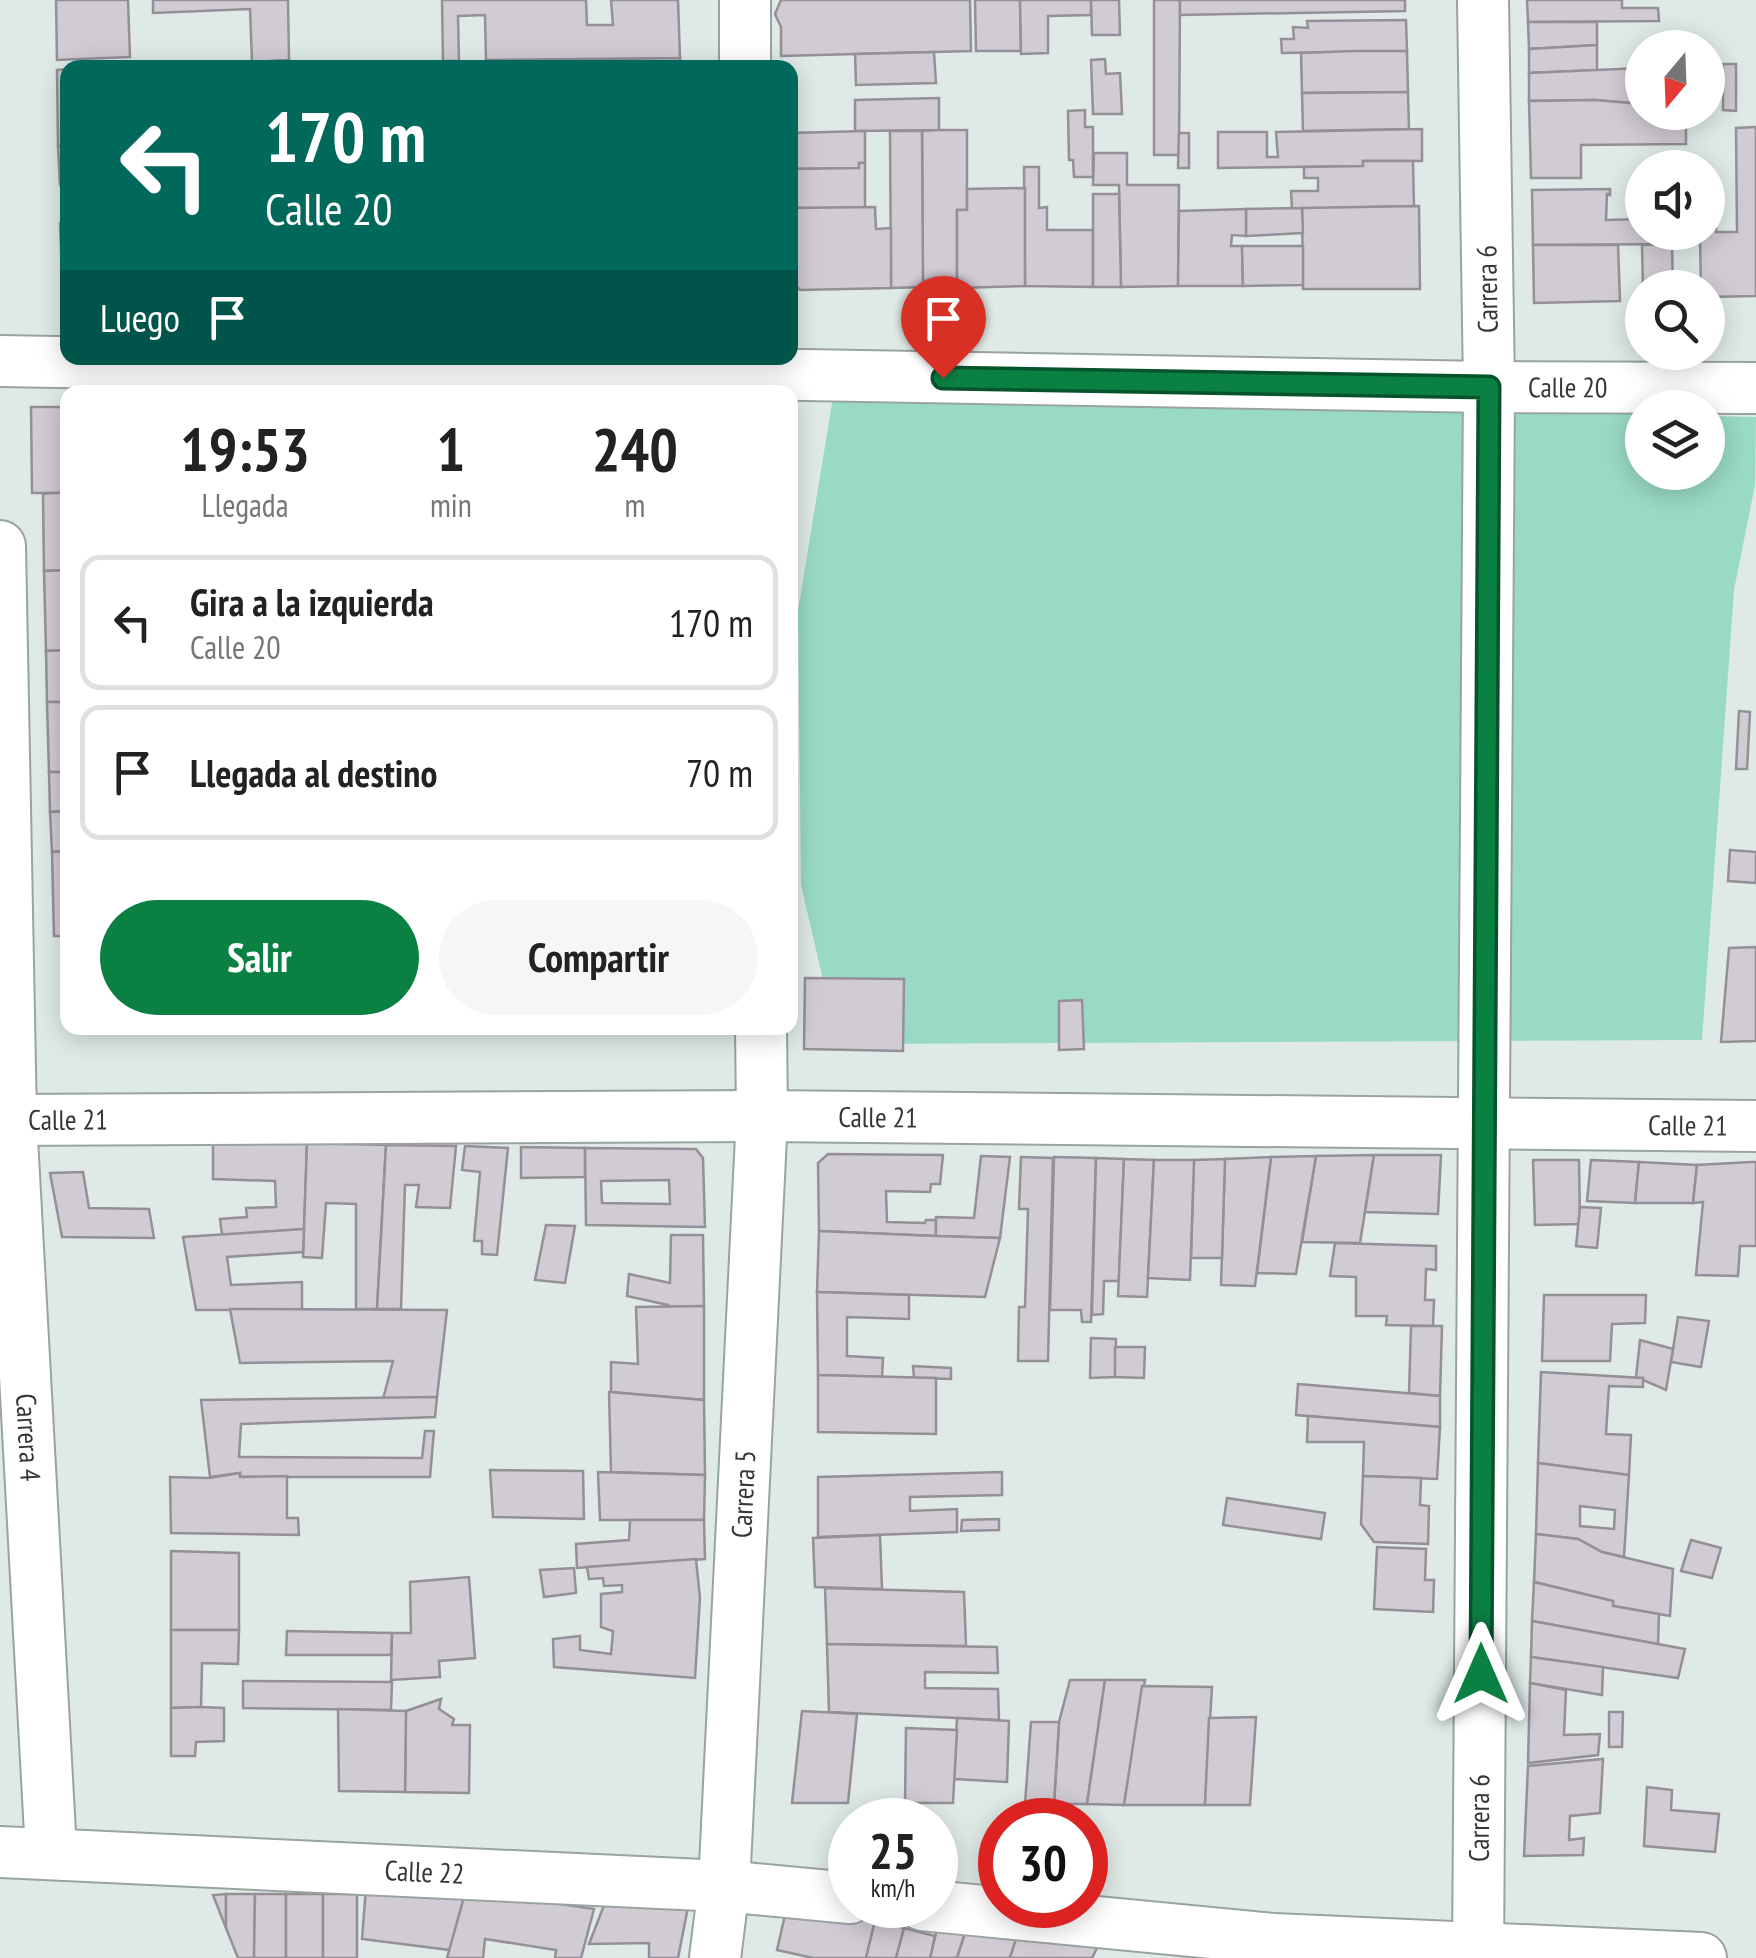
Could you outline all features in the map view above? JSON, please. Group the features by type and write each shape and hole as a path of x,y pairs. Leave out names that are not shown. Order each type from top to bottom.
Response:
{"street":[{"path":"745,0 745,60"},
{"name":"Carrera 6","path":"1478,1954 1489,387 1483,0"},
{"name":"Calle 20","path":"0,361 60,362"},
{"name":"Calle 20","path":"214,365 1756,388"},
{"name":"Carrera 4","path":"0,546 6,1120 51,1852"},
{"name":"Carrera 5","path":"715,1958 724,1886 762,1116 760,1035"},
{"name":"Calle 21","path":"6,1120 762,1116 1756,1126"},
{"name":"Calle 22","path":"0,1852 724,1886 828,1896"},
{"path":"958,1910 1274,1949 1701,1958"}],"green space":[{"path":"834,391 1625,414 1625,490 1725,490 1725,416 1756,417 1755,485 1734,590 1702,1040 838,1044 801,885 798,611"}],"building":[{"path":"56,0 128,0 130,57 57,60"},
{"path":"153,0 288,0 289,60 252,60 250,9 153,13"},
{"path":"442,0 586,0 587,25 613,25 611,0 678,0 680,58 486,60 485,15 458,16 459,60 443,60"},
{"path":"781,0 970,0 971,51 781,56 781,27 775,14"},
{"path":"975,0 1020,0 1021,51 976,51"},
{"path":"1020,0 1091,0 1091,15 1048,16 1048,53 1021,54"},
{"path":"1091,0 1119,0 1120,35 1092,35"},
{"path":"1154,0 1180,0 1179,155 1154,155"},
{"path":"1180,0 1405,0 1405,11 1180,15"},
{"path":"1527,0 1622,0 1622,8 1658,8 1659,21 1528,22"},
{"path":"1406,20 1407,51 1282,53 1281,39 1294,39 1293,27 1308,28 1307,21"},
{"path":"1528,22 1597,22 1597,45 1529,49"},
{"path":"1597,45 1597,70 1529,73 1529,49"},
{"path":"1407,51 1408,92 1302,93 1301,53"},
{"path":"934,52 936,83 856,85 855,54"},
{"path":"680,58 680,60 562,60"},
{"path":"1105,59 1106,74 1120,73 1122,114 1093,114 1091,60"},
{"path":"1725,64 1736,64 1736,111 1725,110"},
{"path":"1625,69 1625,103 1529,101 1529,73"},
{"path":"60,70 60,146 58,146"},
{"path":"1408,92 1409,129 1303,131 1302,93"},
{"path":"939,98 939,130 855,131 855,100"},
{"path":"1529,101 1625,103 1625,130 1686,130 1686,144 1581,145 1581,178 1531,178"},
{"path":"1085,110 1085,127 1093,127 1093,177 1074,177 1073,160 1069,160 1068,111"},
{"path":"1756,127 1756,296 1725,297 1725,270 1701,270 1700,250 1725,250 1725,232 1737,232 1736,128"},
{"path":"1422,129 1422,161 1218,168 1218,132 1267,132 1267,157 1278,157 1276,132"},
{"path":"967,130 967,210 957,210 957,288 923,287 922,131"},
{"path":"865,131 865,163 859,163 859,168 798,169 798,133"},
{"path":"890,131 922,131 923,287 891,288"},
{"path":"1179,133 1189,133 1189,168 1178,168"},
{"path":"1094,153 1127,153 1127,185 1179,185 1178,286 1121,287 1119,185 1093,185"},
{"path":"1363,161 1413,161 1414,206 1292,209 1291,191 1318,191 1318,178 1304,178 1304,167 1363,166"},
{"path":"859,163 865,163 865,208 798,208 798,169 859,168"},
{"path":"1024,167 1039,167 1039,208 1047,207 1047,230 1093,230 1093,287 1025,286"},
{"path":"1025,188 1025,286 957,288 957,210 967,210 967,189"},
{"path":"1610,189 1606,220 1625,219 1625,244 1533,245 1532,190"},
{"path":"1093,194 1119,194 1121,287 1093,287"},
{"path":"1419,206 1420,289 1303,289 1302,208"},
{"path":"875,207 876,229 891,228 891,288 800,290 798,208"},
{"path":"1302,208 1303,233 1246,236 1246,209"},
{"path":"1246,209 1246,236 1232,235 1231,246 1242,246 1243,286 1178,286 1179,211"},
{"path":"1533,245 1618,245 1620,301 1534,303"},
{"path":"1242,246 1303,246 1303,285 1243,286"},
{"path":"1642,250 1672,250 1673,270 1643,270"},
{"path":"31,407 60,407 60,493 32,493"},
{"path":"60,493 60,570 44,571 43,494"},
{"path":"60,570 60,650 46,651 44,571"},
{"path":"60,650 60,702 47,702 46,651"},
{"path":"47,702 60,702 60,772 49,772"},
{"path":"1739,711 1750,712 1747,769 1736,769"},
{"path":"49,772 60,772 60,811 50,812"},
{"path":"60,811 60,852 52,852 50,812"},
{"path":"1730,850 1756,852 1756,883 1728,881"},
{"path":"52,852 60,852 60,936 54,936"},
{"path":"1756,947 1756,1041 1721,1042 1729,948"},
{"path":"805,978 904,979 903,1051 804,1049"},
{"path":"1082,1000 1084,1049 1059,1050 1059,1001"},
{"path":"213,1143 307,1143 304,1229 222,1235 220,1219 247,1217 246,1208 276,1207 275,1181 213,1179"},
{"path":"307,1143 386,1145 377,1309 356,1309 356,1204 326,1203 322,1258 303,1257"},
{"path":"386,1145 456,1146 450,1208 416,1207 419,1185 405,1185 401,1309 377,1309"},
{"path":"465,1146 508,1148 497,1255 482,1254 482,1241 474,1241 480,1172 462,1170"},
{"path":"521,1147 585,1148 585,1177 521,1178"},
{"path":"585,1148 696,1149 703,1158 705,1227 586,1225","holes":["669,1180 670,1204 602,1203 601,1181"]},
{"path":"828,1154 943,1155 940,1184 931,1184 930,1192 886,1191 887,1222 936,1220 936,1236 819,1231 818,1163"},
{"path":"1374,1155 1360,1243 1302,1242 1316,1156"},
{"path":"1374,1155 1441,1155 1438,1214 1365,1212"},
{"path":"981,1156 1010,1157 1000,1238 936,1236 936,1217 974,1218"},
{"path":"1316,1156 1296,1274 1257,1273 1271,1157"},
{"path":"1021,1157 1053,1158 1048,1361 1018,1361 1019,1307 1025,1307 1028,1209 1019,1209"},
{"path":"1054,1157 1096,1158 1091,1322 1082,1322 1081,1310 1050,1310"},
{"path":"1271,1157 1255,1286 1221,1285 1225,1159"},
{"path":"1096,1158 1124,1159 1119,1281 1104,1281 1103,1314 1092,1315"},
{"path":"1124,1159 1154,1160 1147,1297 1118,1296"},
{"path":"1225,1159 1222,1258 1191,1258 1194,1160"},
{"path":"1154,1160 1194,1160 1190,1280 1148,1278"},
{"path":"1533,1160 1579,1160 1580,1224 1535,1225"},
{"path":"1591,1160 1639,1162 1635,1203 1587,1201"},
{"path":"1639,1162 1697,1165 1693,1203 1635,1203"},
{"path":"1756,1162 1756,1246 1740,1246 1738,1276 1696,1275 1703,1202 1693,1203 1697,1165"},
{"path":"83,1172 89,1208 149,1209 154,1238 62,1237 50,1173"},
{"path":"1580,1207 1601,1208 1597,1248 1576,1246"},
{"path":"546,1225 575,1226 565,1283 535,1280"},
{"path":"304,1229 303,1252 227,1257 231,1285 302,1282 302,1310 196,1310 183,1237"},
{"path":"819,1231 1000,1238 985,1297 817,1292"},
{"path":"671,1235 703,1235 704,1306 668,1307 627,1296 629,1274 670,1283"},
{"path":"1335,1243 1436,1246 1436,1270 1426,1269 1425,1300 1434,1300 1433,1326 1386,1325 1387,1316 1356,1316 1356,1277 1330,1276"},
{"path":"817,1292 909,1295 909,1319 847,1317 847,1356 883,1358 882,1377 818,1375"},
{"path":"1544,1295 1646,1295 1645,1323 1612,1324 1610,1361 1542,1361"},
{"path":"704,1306 704,1400 611,1392 611,1362 638,1364 636,1307"},
{"path":"230,1309 447,1310 437,1397 383,1399 393,1361 240,1363"},
{"path":"1678,1317 1709,1321 1701,1367 1671,1362"},
{"path":"1411,1326 1442,1326 1440,1396 1409,1393"},
{"path":"1091,1338 1116,1339 1115,1377 1090,1378"},
{"path":"1640,1340 1673,1349 1666,1390 1636,1377"},
{"path":"1115,1347 1145,1347 1144,1378 1115,1377"},
{"path":"913,1366 951,1368 951,1379 914,1378"},
{"path":"1541,1372 1643,1378 1643,1387 1609,1386 1606,1434 1631,1435 1629,1475 1538,1463"},
{"path":"818,1375 936,1378 936,1434 818,1432"},
{"path":"1298,1384 1440,1396 1440,1427 1296,1415"},
{"path":"609,1392 704,1400 705,1475 611,1472"},
{"path":"437,1397 435,1417 241,1424 239,1457 422,1458 425,1431 434,1431 430,1477 240,1477 240,1473 210,1477 201,1400"},
{"path":"1308,1416 1440,1427 1437,1479 1363,1476 1364,1442 1307,1442"},
{"path":"1538,1463 1629,1475 1624,1557 1602,1552 1578,1539 1536,1534","holes":["1580,1506 1615,1510 1614,1529 1580,1526"]},
{"path":"490,1470 583,1471 584,1519 493,1517"},
{"path":"598,1472 705,1475 704,1520 600,1520"},
{"path":"1002,1472 1002,1495 910,1497 910,1511 957,1509 957,1532 818,1537 818,1477"},
{"path":"240,1473 240,1477 287,1476 287,1518 298,1518 299,1535 171,1533 170,1477 209,1478"},
{"path":"1363,1476 1421,1478 1420,1505 1429,1506 1428,1544 1374,1542 1361,1524"},
{"path":"1227,1498 1325,1513 1321,1539 1223,1525"},
{"path":"999,1519 999,1530 961,1531 962,1520"},
{"path":"630,1520 704,1520 705,1559 577,1568 576,1544 629,1540"},
{"path":"1536,1534 1578,1539 1602,1552 1673,1569 1670,1616 1613,1606 1613,1601 1534,1582"},
{"path":"880,1535 882,1589 815,1587 813,1538"},
{"path":"1691,1540 1721,1548 1712,1578 1681,1571"},
{"path":"1377,1547 1426,1549 1425,1580 1434,1580 1433,1612 1374,1609"},
{"path":"171,1551 239,1553 239,1630 171,1630"},
{"path":"696,1559 700,1598 695,1678 554,1667 553,1639 580,1636 580,1650 611,1654 613,1631 601,1627 601,1594 622,1592 622,1585 604,1586 603,1578 589,1579 587,1567"},
{"path":"574,1568 576,1593 544,1597 540,1570"},
{"path":"469,1577 475,1658 439,1661 440,1677 391,1680 392,1633 411,1633 410,1582"},
{"path":"1534,1582 1613,1601 1613,1606 1659,1614 1658,1644 1532,1621"},
{"path":"825,1588 964,1592 966,1646 827,1644"},
{"path":"1532,1621 1685,1649 1678,1678 1531,1657"},
{"path":"171,1630 239,1630 238,1664 202,1663 201,1707 171,1708"},
{"path":"287,1631 392,1633 391,1655 286,1655"},
{"path":"827,1644 997,1647 998,1673 925,1672 925,1688 998,1689 999,1720 829,1712"},
{"path":"1531,1657 1603,1667 1602,1695 1530,1683"},
{"path":"1070,1680 1105,1680 1088,1798 1054,1798 1059,1722"},
{"path":"1105,1680 1145,1680 1124,1805 1108,1805 1108,1798 1088,1798"},
{"path":"243,1681 392,1682 391,1710 243,1708"},
{"path":"1530,1683 1566,1690 1564,1735 1600,1734 1598,1755 1528,1763"},
{"path":"1142,1686 1212,1687 1205,1805 1124,1805"},
{"path":"441,1699 439,1709 454,1719 452,1725 470,1725 469,1793 405,1792 406,1711"},
{"path":"171,1708 224,1708 224,1741 196,1742 195,1756 171,1756"},
{"path":"338,1709 406,1711 405,1792 339,1791"},
{"path":"802,1711 857,1714 849,1798 828,1798 828,1803 792,1803"},
{"path":"1609,1712 1623,1712 1622,1747 1609,1747"},
{"path":"1256,1717 1250,1805 1205,1805 1209,1718"},
{"path":"957,1718 1009,1721 1007,1782 954,1779"},
{"path":"1031,1722 1059,1722 1054,1798 1025,1798"},
{"path":"906,1728 957,1730 953,1798 905,1798"},
{"path":"1603,1759 1600,1813 1570,1816 1569,1840 1584,1838 1583,1855 1524,1856 1528,1766"},
{"path":"1647,1787 1672,1790 1671,1810 1719,1814 1715,1852 1644,1846"},
{"path":"366,1887 466,1890 450,1950 362,1939"},
{"path":"466,1890 594,1909 581,1958 555,1958 556,1950 485,1939 483,1958 447,1958"},
{"path":"226,1894 226,1928 213,1895"},
{"path":"226,1894 255,1894 254,1958 238,1958 226,1928"},
{"path":"255,1894 286,1894 286,1958 254,1958"},
{"path":"286,1894 323,1894 323,1958 286,1958"},
{"path":"323,1894 357,1894 357,1958 323,1958"},
{"path":"608,1895 690,1897 678,1958 649,1958 649,1943 589,1944"},
{"path":"788,1902 828,1911 828,1928 873,1928 866,1958 813,1958 777,1950"},
{"path":"967,1927 957,1958 930,1958 937,1928"},
{"path":"967,1927 1018,1933 1010,1958 957,1958"},
{"path":"873,1928 904,1928 896,1958 866,1958"},
{"path":"904,1928 935,1936 930,1958 896,1958"},
{"path":"1018,1933 1100,1942 1092,1958 1010,1958"}],"route":[{"path":"943,378 1489,387 1481,1674"}]}
